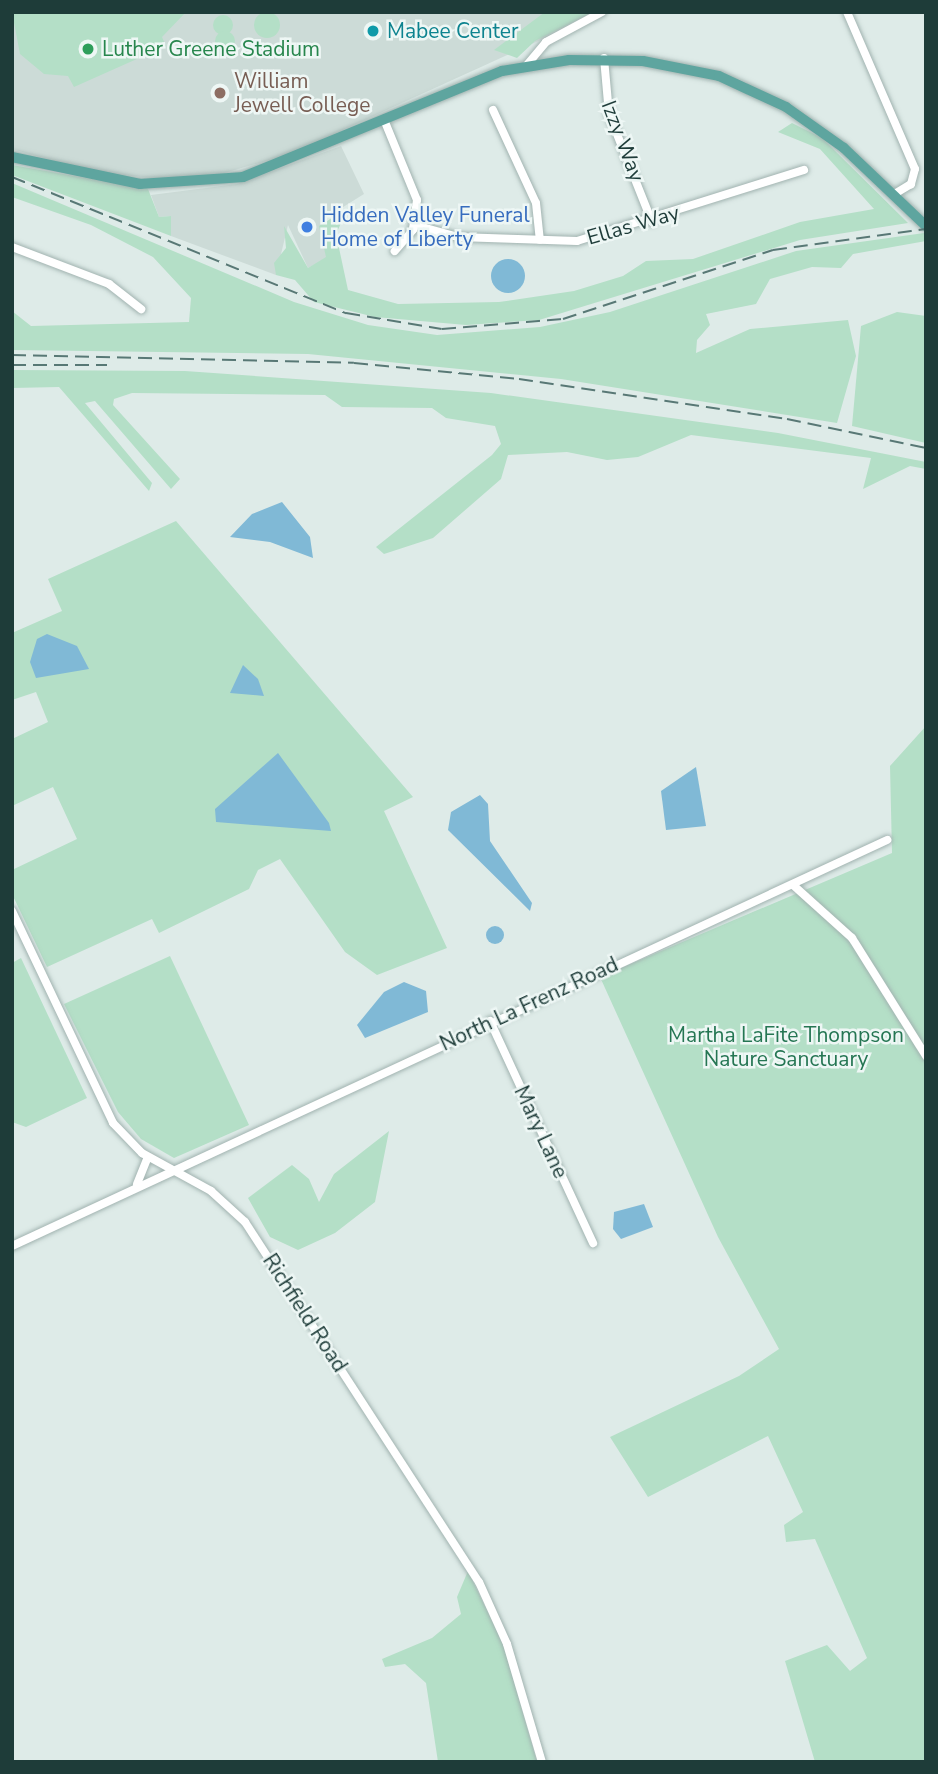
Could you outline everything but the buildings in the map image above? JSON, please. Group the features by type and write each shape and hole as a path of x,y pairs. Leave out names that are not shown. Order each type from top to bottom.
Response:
{"main road":[{"path":"12,157 117,182 193,184 267,170 385,122 475,80 526,66 604,58 683,67 746,87 825,134 926,226"}],"street":[{"path":"526,66 546,42 602,12"},
{"path":"847,12 915,169 911,184 893,195"},
{"name":"Izzy Way","path":"604,58 609,114 652,222"},
{"path":"493,110 536,203 540,240"},
{"path":"385,122 415,187 415,225 395,251"},
{"name":"Ellas Way","path":"415,225 458,237 593,239 652,222 804,170"},
{"path":"12,247 109,284 141,309"},
{"name":"North La Frenz Road","path":"12,1246 170,1168 887,840"},
{"path":"793,885 858,946 926,1056"},
{"name":"Richfield Road","path":"12,911 98,1099 148,1157 211,1191 245,1222 480,1582 508,1644 542,1762"},
{"name":"Mary Lane","path":"490,1021 593,1242"},
{"path":"135,1187 148,1157"}],"shaded area":[{"name":"William Jewell College","path":"12,12 602,12 290,154 221,174 154,178 93,172 12,149"},
{"path":"341,146 364,194 327,217 327,258 308,268 288,225 276,275 171,236 171,216 159,217 151,195 237,184"}],"green space":[{"name":"Luther Greene Stadium","path":"12,12 186,12 162,37 166,46 74,87 68,76 44,74 20,54"},
{"path":"267,12 276,16 280,25 276,34 267,38 258,34 254,25 258,16"},
{"path":"545,12 593,12 535,41 517,58 494,50"},
{"path":"223,15 230,18 233,25 230,32 223,35 216,32 213,25 216,18"},
{"path":"225,31 232,34 235,41 232,48 225,51 218,48 215,41 218,34"},
{"path":"792,123 822,138 908,223 800,240 539,320 466,325 375,317 314,302 295,280 276,275 274,263 286,248 284,226 308,268 326,257 319,226 348,208 336,234 348,290 398,304 499,302 574,291 623,276 646,261 693,259 800,222 874,209 820,149 778,132"},
{"path":"12,165 148,189 159,217 171,216 171,236 12,175"},
{"path":"12,183 294,302 368,325 437,335 540,327 610,312 796,251 924,233 926,241 853,254 841,268 812,267 770,279 756,304 706,314 710,325 697,340 696,353 750,329 848,320 856,356 837,423 561,379 308,354 12,350 12,311 31,326 189,322 191,298 153,257 91,225 12,197"},
{"path":"897,312 926,316 926,443 852,426 861,326"},
{"path":"12,370 185,371 491,393 778,433 926,462 926,469 910,466 863,489 871,458 691,435 638,457 607,460 567,452 508,455 501,479 433,538 384,554 376,547 492,455 501,444 495,426 446,418 432,408 342,407 325,395 132,393 114,399 113,405 180,479 171,489 95,401 85,403 152,483 149,491 59,387 12,388"},
{"path":"176,521 413,797 384,811 447,948 377,975 345,952 280,859 258,870 249,889 159,933 152,919 47,967 12,894 12,870 77,839 53,787 12,806 12,739 48,722 36,692 12,700 12,633 62,611 48,579"},
{"name":"Martha LaFite Thompson Nature Sanctuary","path":"926,726 926,1762 815,1762 785,1661 827,1645 850,1671 867,1658 815,1539 786,1542 784,1525 803,1512 768,1436 648,1497 610,1437 739,1376 779,1349 718,1237 600,977 892,853 890,766"},
{"path":"170,956 249,1125 174,1158 141,1139 118,1112 64,1004"},
{"path":"21,958 87,1098 26,1127 12,1122 12,963"},
{"path":"389,1131 375,1202 335,1233 298,1250 270,1237 248,1198 292,1165 309,1179 319,1202 334,1174"},
{"path":"468,1571 503,1644 537,1762 438,1762 426,1683 405,1664 385,1667 382,1659 432,1638 461,1614 457,1597"}],"water":[{"path":"508,259 520,264 525,276 520,288 508,293 496,288 491,276 496,264"},
{"path":"282,502 310,537 313,558 270,542 230,537 252,514"},
{"path":"47,634 77,646 89,669 36,678 30,662 37,639"},
{"path":"243,665 258,679 264,696 230,693"},
{"path":"278,753 329,823 331,831 216,822 215,809"},
{"path":"696,767 706,826 666,830 661,791"},
{"path":"480,795 488,804 490,841 532,903 530,911 448,830 451,812"},
{"path":"495,926 501,929 504,935 501,941 495,944 489,941 486,935 489,929"},
{"path":"404,982 426,991 428,1012 365,1038 357,1025 384,992"},
{"path":"644,1204 653,1227 621,1239 613,1229 614,1212"}],"railway":[{"path":"12,177 346,313 442,329 563,319 773,250 926,229"},
{"path":"12,355 354,363 519,379 787,419 926,448"},
{"path":"12,365 107,365"}],"place":[{"name":"Mabee Center","path":"373,31"},
{"name":"Luther Greene Stadium","path":"88,49"},
{"name":"William Jewell College","path":"220,93"},
{"name":"Hidden Valley Funeral Home of Liberty","path":"307,227"}]}
